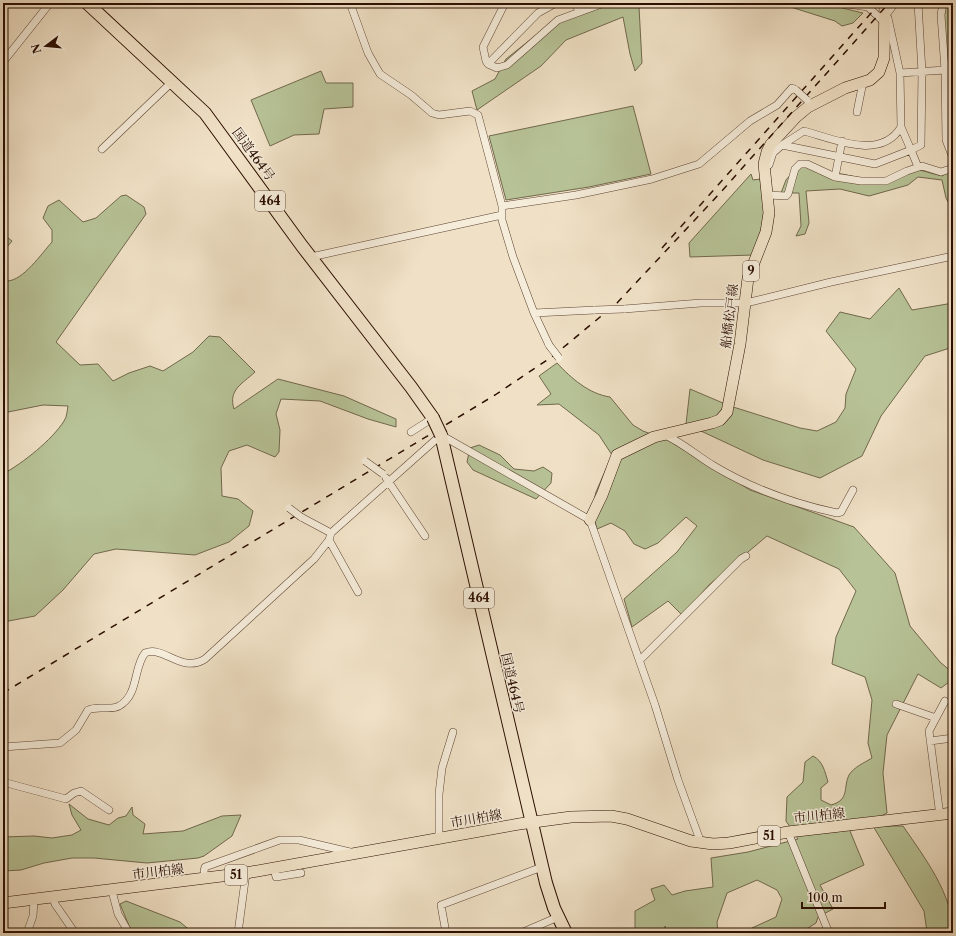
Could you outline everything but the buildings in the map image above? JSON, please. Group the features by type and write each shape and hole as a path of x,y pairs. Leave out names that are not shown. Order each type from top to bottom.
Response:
{"highway":[{"name":"国道464号","path":"87,3 172,81 205,113 216,126 311,257 433,418"},
{"name":"464","path":"433,418 441,435"},
{"name":"国道464号","path":"441,435 542,867 550,898 566,933"}],"main road":[{"name":"船橋松戸線","path":"590,520 602,495 617,456 654,436 712,423 722,418 726,412 730,403 746,302 748,278 766,232 769,213 769,195 764,159 771,144 796,117 823,99 845,88 874,77 883,65 885,14"},
{"name":"市川柏線","path":"3,903 112,891 246,873 532,822 571,817 611,816 639,822 680,838 701,843 728,843 788,832 940,816 953,813"}],"street":[{"path":"3,62 50,3"},
{"path":"350,3 368,54 380,74 435,114 470,111 478,115 502,206 502,220 513,257 534,314 549,345 559,358"},
{"path":"505,3 483,47 486,61 488,64 497,68 508,65 558,20 604,3"},
{"path":"488,64 538,13 556,3"},
{"path":"575,3 579,11"},
{"path":"841,3 868,7 885,14"},
{"path":"885,14 896,3"},
{"path":"782,145 875,164 922,145 922,72 918,3"},
{"path":"943,3 941,15 945,70 946,140 953,158"},
{"path":"885,14 900,72 901,127 918,167"},
{"path":"900,72 945,70"},
{"path":"102,149 172,81"},
{"path":"856,112 863,82"},
{"path":"502,206 576,195 652,179 699,164 750,121 777,105 792,88 807,100 823,99"},
{"path":"766,172 773,153 782,145 804,131 842,142 859,145 882,144 893,138 901,127"},
{"path":"835,176 842,142"},
{"path":"769,195 786,196 788,194 795,169 800,164 807,164 835,176 861,181 886,180 918,167 941,172 950,169 953,164"},
{"path":"311,257 502,215"},
{"path":"534,314 701,303 746,302 953,256"},
{"path":"411,432 433,418"},
{"path":"664,434 690,448 716,467 805,506 840,512 853,490"},
{"path":"3,748 60,743 76,730 88,710 98,708 114,708 123,703 131,692 145,652 156,653 183,663 191,664 199,663 205,659 270,598 295,577 330,536 441,435 590,520 640,660 678,780 701,843"},
{"path":"365,461 383,474 389,481 425,536"},
{"path":"289,508 330,536 358,592"},
{"path":"640,660 741,559 746,556"},
{"path":"940,816 929,731 946,701"},
{"path":"896,704 936,718"},
{"path":"439,839 439,794 442,768 453,732"},
{"path":"930,741 953,738"},
{"path":"3,782 66,799 74,792 81,791 109,810"},
{"path":"788,832 829,933"},
{"path":"205,879 204,868 280,840 299,840 360,853"},
{"path":"215,863 217,872"},
{"path":"446,933 441,905 542,867"},
{"path":"274,868 276,877 301,873"},
{"path":"238,933 246,873"},
{"path":"112,891 118,914 129,933"},
{"path":"53,898 55,904 75,933"},
{"path":"27,933 33,916 34,900"},
{"path":"521,933 558,918"}],"green space":[{"path":"613,3 648,3 639,7 642,63 635,71 623,17 566,40 541,66 477,110 472,91 495,79 506,59 560,16 580,15"},
{"path":"778,3 822,3 863,13 853,23 842,26 835,21"},
{"path":"947,3 953,3 953,118 944,43"},
{"path":"321,71 326,83 353,83 353,107 324,109 319,134 294,135 270,146 251,100"},
{"path":"633,106 651,174 589,187 506,200 489,136"},
{"path":"799,165 880,182 916,169 942,176 953,169 953,211 946,198 942,180 918,177 908,185 869,196 840,189 806,191 809,223 805,234 796,236 801,226 799,193 781,193 786,180"},
{"path":"751,174 753,180 760,179 764,210 762,226 753,255 690,257 689,243"},
{"path":"126,195 144,207 146,214 56,342 80,365 98,364 113,381 129,373 150,366 163,371 193,352 209,336 220,337 255,372 237,388 233,397 234,409 278,379 344,396 396,419 396,427 368,419 320,401 281,399 276,414 280,430 279,452 275,457 247,445 229,451 221,468 222,496 238,499 253,511 249,526 229,542 195,555 116,549 94,554 63,590 35,616 3,622 3,474 19,464 52,436 65,419 68,406 43,405 8,412 3,409 3,370 8,351 3,347 3,277 7,281 13,280 26,272 52,242 52,230 43,218 48,206 59,200 83,222 96,218 121,196"},
{"path":"3,234 12,241 6,248 3,246"},
{"path":"899,288 912,310 953,303 953,347 925,356 881,416 862,456 820,478 763,460 686,424 690,389 730,406 800,428 817,431 836,422 845,408 846,394 856,369 826,331 840,312 870,319"},
{"path":"557,363 574,380 588,389 595,393 610,397 633,425 643,431 669,441 750,490 854,527 895,573 910,626 940,662 953,673 953,679 941,688 918,674 887,735 883,773 887,813 850,831 864,865 820,885 833,909 818,917 816,923 800,933 755,933 752,928 776,917 782,899 777,890 757,880 727,893 717,922 718,933 667,933 665,926 665,933 635,933 635,911 655,900 651,889 664,885 672,895 685,891 713,887 711,858 748,852 798,839 786,821 787,797 803,782 805,762 813,756 821,764 828,782 821,788 821,800 831,805 841,800 845,793 847,780 851,772 859,765 872,758 868,743 872,700 865,677 832,664 836,637 856,591 839,569 767,536 710,584 682,615 668,601 632,627 624,599 677,552 697,526 686,517 658,543 645,549 634,544 625,531 611,523 597,529 592,509 596,492 612,455 599,435 559,404 537,405 551,394 539,376"},
{"path":"479,445 500,455 514,469 534,471 543,467 552,473 551,483 536,499 473,470 467,462 470,448"},
{"path":"69,804 88,819 109,825 118,818 126,816 132,807 133,815 145,824 143,834 183,831 222,816 241,815 232,836 204,856 198,858 147,863 94,858 72,858 44,863 21,870 3,871 3,837 34,836 52,838 72,835 81,830 72,815"},
{"path":"873,826 903,826 928,863 943,890 952,918 953,933 927,932 924,911"},
{"path":"126,901 180,922 193,933 132,933 120,904"}],"railway":[{"path":"662,248 880,3"},
{"path":"3,693 495,395 553,356 617,303 721,192 889,3"}]}
